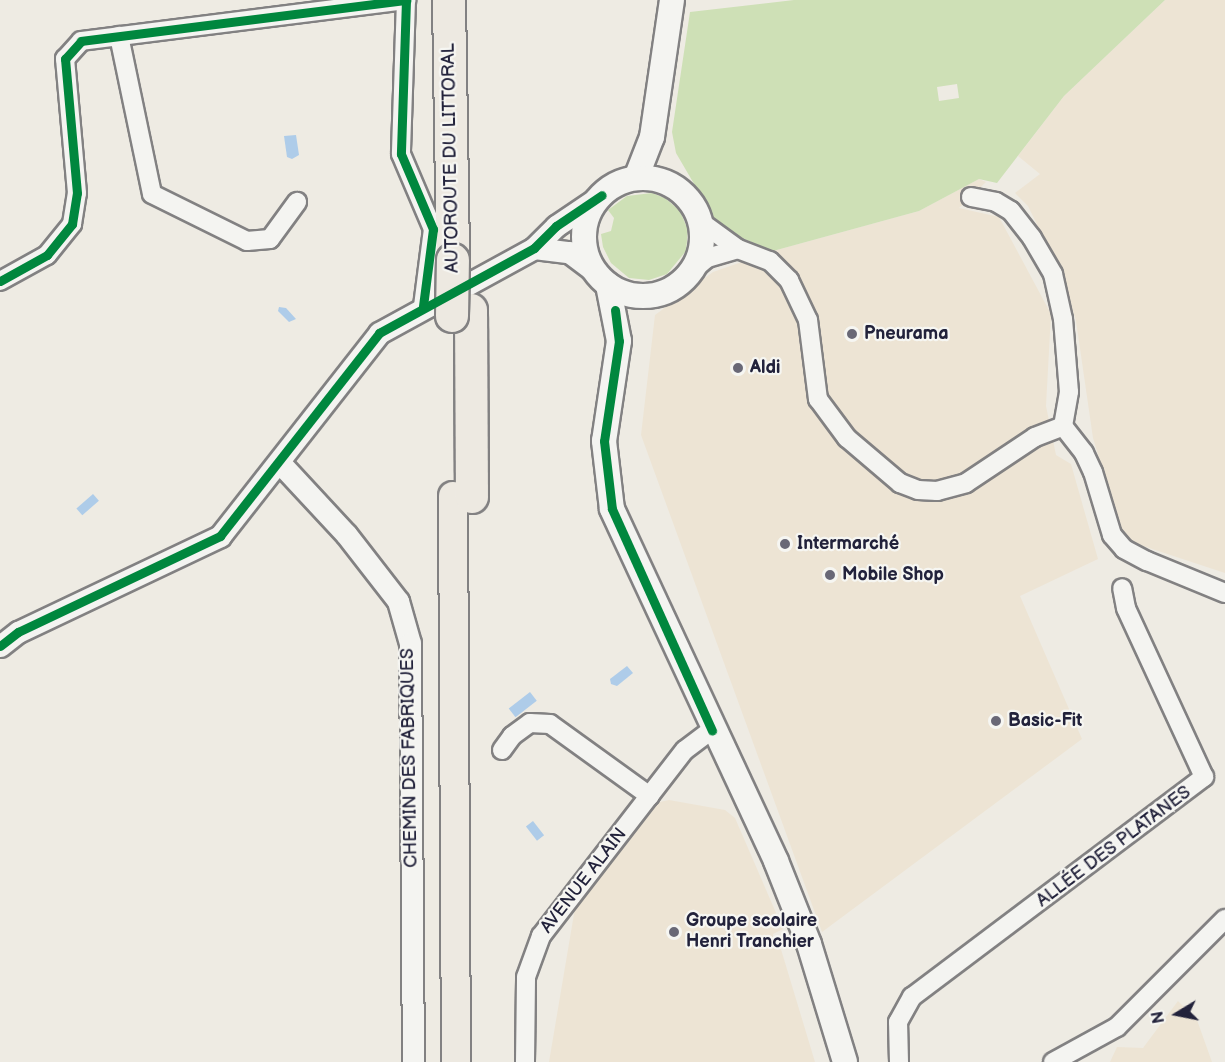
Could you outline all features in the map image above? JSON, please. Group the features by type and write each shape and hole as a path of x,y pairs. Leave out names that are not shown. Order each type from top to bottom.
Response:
{"highway":[{"name":"AUTOROUTE DU LITTORAL","path":"449,0 462,257 462,497"},
{"path":"462,257 470,0"},
{"path":"456,1062 462,497"},
{"path":"462,497 476,1062"}],"main road":[{"path":"636,178 652,137 672,0"},
{"path":"652,137 672,186"},
{"path":"620,341 601,278 585,248 585,225 602,195 620,183 636,178 660,180 686,195 701,222 702,246 694,269 673,289 660,295 635,316 620,341 604,441 612,509 712,730 784,910 829,1062"},
{"path":"601,278 636,297 660,295"},
{"path":"712,730 729,759 797,910 845,1062"}],"street":[{"path":"0,281 47,255 72,224 77,193 65,59 81,41 406,0 401,154 433,229 423,306"},
{"path":"119,36 152,194 247,241 270,239 297,202"},
{"path":"1,642 220,536 280,463 379,333 423,306 534,248 556,226 602,195"},
{"path":"971,197 996,202 1011,211 1032,238 1053,274 1063,319 1069,392 1063,426 1084,453 1112,535 1124,549 1225,593"},
{"path":"701,222 738,249 770,261 789,280 808,320 818,399 847,438 900,483 918,490 937,491 966,483 1035,437 1063,426"},
{"path":"534,248 569,252 601,278"},
{"path":"694,269 707,258 738,249"},
{"name":"CHEMIN DES FABRIQUES","path":"280,463 346,534 398,601 410,644 413,1062"},
{"name":"ALLÉE DES PLATANES","path":"899,1062 898,1022 912,997 1204,777 1126,608 1122,588"},
{"path":"502,750 512,736 530,723 550,724 650,796"},
{"name":"AVENUE ALAIN","path":"525,1062 525,978 541,936 685,750 712,730"},
{"path":"1053,1062 1117,1027 1225,919"}],"shaded area":[{"path":"1165,0 1225,0 1225,573 1134,543 1121,530 1093,438 1076,321 1064,280 1028,206 1015,193 1040,174 1018,156 1064,96"},
{"path":"979,179 986,182 959,208 999,217 1051,314 1046,406 1056,455 1071,464 1098,559 1020,596 1082,739 822,932 641,435 655,315 713,272 773,251 919,211"},
{"name":"Groupe scolaire Henri Tranchier","path":"669,800 725,810 735,818 783,929 773,934 773,945 780,946 815,1062 549,1062 575,908 655,803"},
{"path":"1178,1001 1197,1020 1212,1062 1110,1062 1117,1047 1143,1048"}],"green space":[{"path":"794,0 1165,0 1064,96 997,183 979,179 919,211 773,251 737,236 714,218 676,153 672,132 690,12","holes":["957,84 959,98 939,101 937,87"]},
{"path":"652,193 665,198 680,211 688,230 686,251 667,274 649,280 629,278 611,263 603,247 601,234 611,231 614,218 608,210 627,196"}],"water":[{"path":"296,135 299,155 292,159 287,157 284,136"},
{"path":"279,307 286,308 296,319 289,322 278,311"},
{"path":"93,494 99,501 82,515 76,508"},
{"path":"627,666 633,673 617,686 611,684 610,679"},
{"path":"530,692 537,701 515,717 509,709"},
{"path":"533,821 544,835 537,841 526,827"}],"cycle path":[{"path":"0,281 47,255 72,224 77,193 65,59 81,41 406,0 401,154 433,229 423,306"},
{"path":"0,646 18,632 220,536 379,333 534,248 556,226 602,195"},
{"path":"615,310 619,341 604,441 612,509 712,730"}],"place":[{"name":"Pneurama","path":"852,334"},
{"name":"Aldi","path":"738,368"},
{"name":"Intermarché","path":"785,544"},
{"name":"Mobile Shop","path":"830,575"},
{"name":"Basic-Fit","path":"996,721"},
{"name":"Groupe scolaire Henri Tranchier","path":"674,932"}]}
